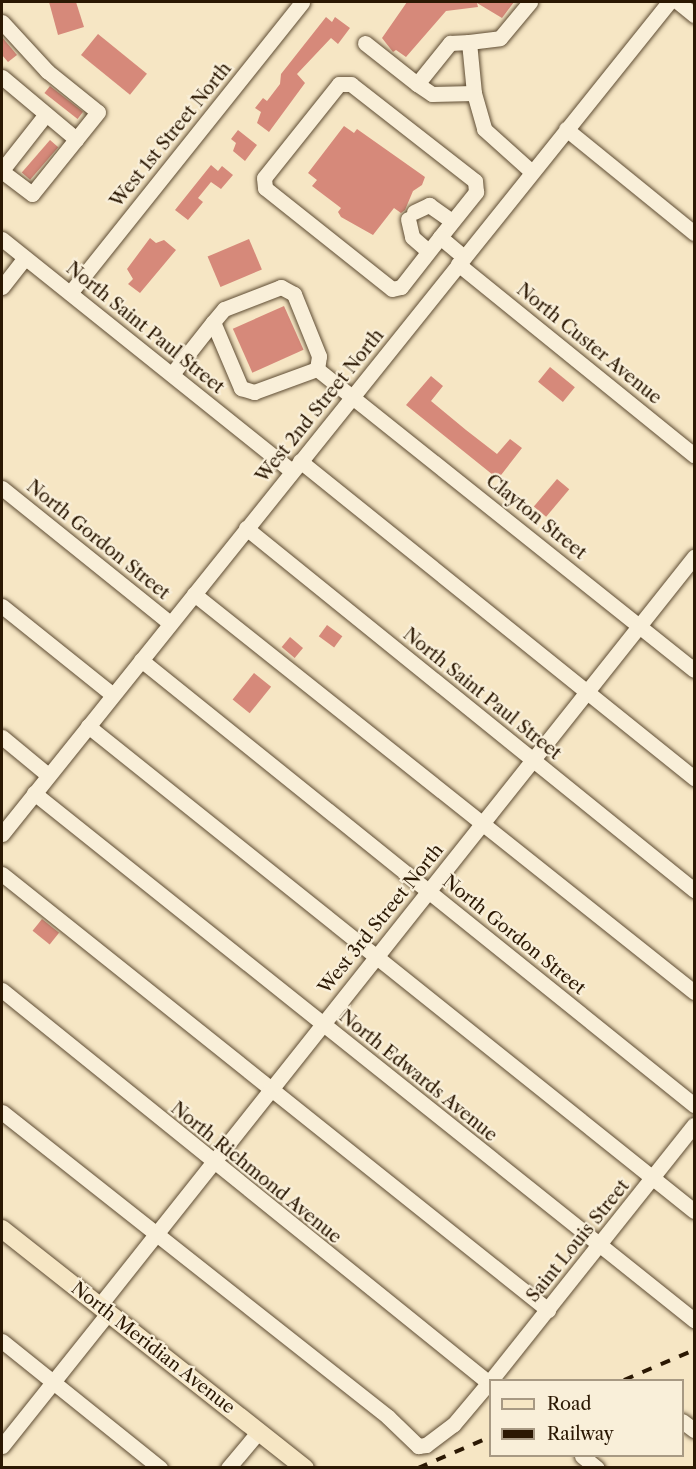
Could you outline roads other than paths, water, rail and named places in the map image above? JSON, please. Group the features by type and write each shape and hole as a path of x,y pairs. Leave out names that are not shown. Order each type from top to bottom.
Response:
{"main road":[{"name":"North Meridian Avenue","path":"2,1229 305,1467"}],"street":[{"name":"West 1st Street North","path":"70,293 302,2"},
{"path":"417,84 450,43 500,38 530,2"},
{"name":"West 2nd Street North","path":"2,834 669,2"},
{"path":"678,2 694,15"},
{"path":"2,22 47,71 98,112 32,194 2,171 46,114"},
{"path":"469,42 474,93 484,129 532,172"},
{"path":"365,43 432,94 474,93"},
{"path":"2,77 76,139"},
{"path":"339,84 351,84 475,182 476,192 452,221 401,287 392,289 266,188 264,178 339,84"},
{"path":"566,129 694,233"},
{"path":"428,251 411,237 411,215 429,204 452,221"},
{"name":"North Custer Avenue","path":"440,237 461,260 694,455"},
{"name":"North Saint Paul Street","path":"2,239 172,375 296,466 588,691 694,778"},
{"path":"2,287 25,258"},
{"path":"172,375 213,322 224,309 281,287 294,294 320,356 317,369 254,392 241,388 213,322"},
{"name":"Clayton Street","path":"317,369 694,670"},
{"name":"North Gordon Street","path":"2,488 170,623"},
{"name":"North Saint Paul Street","path":"246,528 694,890"},
{"name":"West 3rd Street North","path":"2,1446 53,1382 155,1235 694,558"},
{"path":"194,594 484,822 694,992"},
{"path":"2,606 113,695"},
{"name":"North Gordon Street","path":"141,660 694,1105"},
{"path":"88,726 694,1211"},
{"path":"2,737 48,775"},
{"name":"North Edwards Avenue","path":"34,793 694,1320"},
{"path":"2,874 548,1310"},
{"name":"North Richmond Avenue","path":"2,990 212,1162 489,1381"},
{"path":"2,1112 155,1235"},
{"name":"Saint Louis Street","path":"492,1379 694,1125"},
{"name":"Saint Louis Street","path":"155,1235 388,1417 418,1446 426,1445 453,1425 489,1383"},
{"path":"2,1341 160,1467"},
{"path":"228,1467 259,1431"},
{"path":"584,1457 597,1467"}],"railway":[{"path":"626,1379 694,1350"},
{"path":"418,1468 489,1437"}]}
